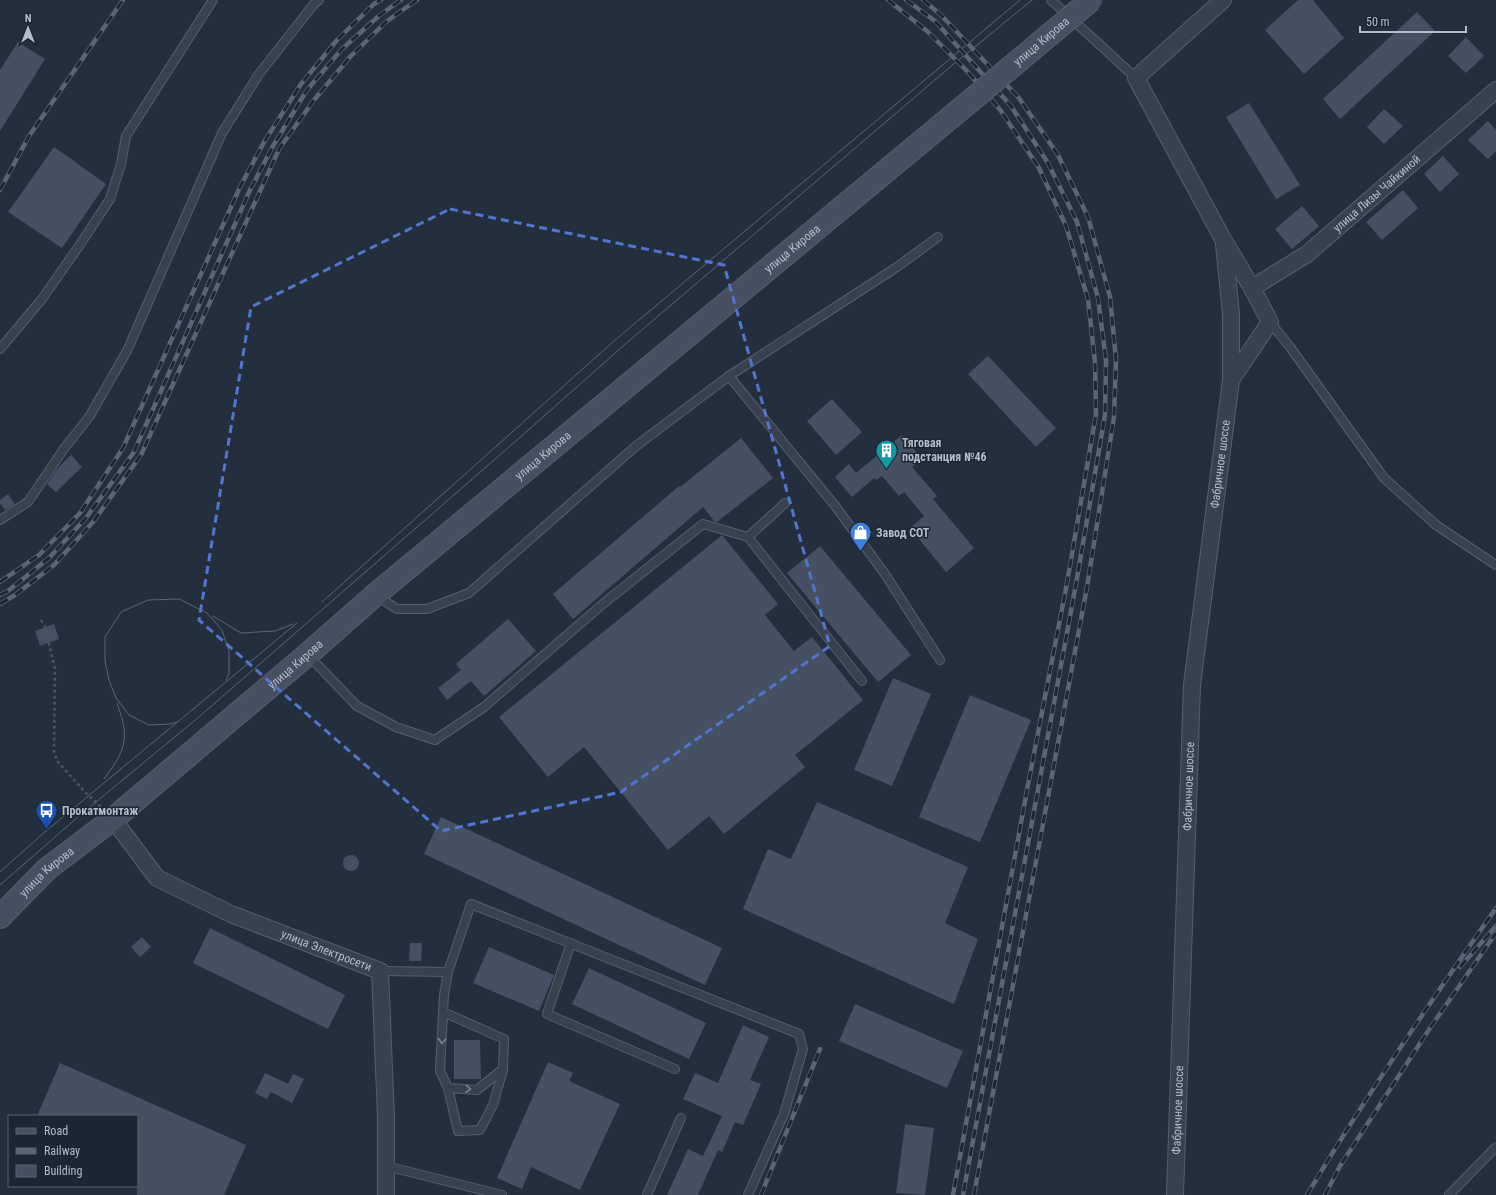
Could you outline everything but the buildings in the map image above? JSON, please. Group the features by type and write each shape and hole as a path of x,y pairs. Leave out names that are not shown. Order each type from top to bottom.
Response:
{"main road":[{"name":"улица Кирова","path":"0,917 47,869 113,819 308,654 375,595 1092,0"}],"street":[{"path":"1223,0 1136,78 1224,241 1270,322"},
{"name":"улица Лизы Чайкиной","path":"1252,288 1307,254 1496,90"},
{"name":"Фабричное шоссе","path":"1175,1195 1192,685 1231,380 1231,314 1224,241"},
{"name":"Фабричное шоссе","path":"1231,380 1270,322"},
{"name":"улица Электросети","path":"113,819 157,878 231,914 380,971 386,1118 386,1195"}],"lane":[{"path":"0,349 42,299 110,199 121,164 126,136 213,0"},
{"path":"0,520 28,502 63,450 89,417 127,351 222,133 259,74 314,4 319,0"},
{"path":"1051,0 1136,78"},
{"path":"375,595 397,609 427,609 469,593 636,446 729,376 897,267 938,237"},
{"path":"1270,322 1384,478 1436,524 1496,565"},
{"path":"729,376 836,507 885,574 940,660"},
{"path":"748,537 785,503"},
{"path":"308,654 357,706 396,727 435,740 484,707 604,603 703,524 748,537 862,681"},
{"path":"443,1012 504,1039 503,1069 493,1105 480,1130 458,1131 448,1088 440,1071 443,1012 444,994 448,972 471,904 799,1034 804,1049 784,1114 748,1195"},
{"path":"571,944 548,1014 675,1069"},
{"path":"380,971 448,972"},
{"path":"448,1088 477,1090 503,1069"},
{"path":"647,1195 681,1118"},
{"path":"1449,1195 1496,1147"},
{"path":"386,1166 502,1195"}],"path":[{"path":"42,620 55,669 54,751 57,761 85,792"}],"highlighted area":[{"path":"450,209 724,265 830,646 621,792 441,831 199,620 251,307"}],"tram line":[{"path":"322,602 614,341 1020,0"},
{"path":"0,885 79,816 200,716 623,346 949,68 1032,0"},
{"path":"177,722 170,724 149,725 129,715 116,698 109,680 105,661 105,637 121,612 148,600 179,599 207,613 222,630 229,651 229,674 226,680"},
{"path":"213,616 241,633 275,631 293,624"},
{"path":"0,872 46,831 297,623"},
{"path":"104,779 117,761 123,745 124,726 117,703"}],"railway":[{"path":"0,190 29,136 123,0"},
{"path":"0,582 39,555 80,513 123,448 240,187 264,142 301,84 337,40 374,4 381,0"},
{"path":"0,595 8,591 49,558 86,518 134,452 250,190 273,146 307,90 342,49 380,15 401,0"},
{"path":"0,604 15,595 54,565 93,522 141,455 279,149 314,100 350,57 387,21 417,0"},
{"path":"888,0 927,31 968,72 1001,111 1039,168 1066,226 1088,299 1095,362 1096,414 1067,583 1027,790 953,1195"},
{"path":"906,0 935,21 1011,106 1048,163 1077,222 1098,298 1106,361 1105,415 1076,584 963,1195"},
{"path":"923,0 941,15 1019,98 1058,155 1088,217 1110,297 1116,360 1114,417 1087,587 974,1195"},
{"path":"1307,1195 1398,1050 1496,908"},
{"path":"1460,967 1496,926"},
{"path":"1325,1195 1340,1166 1430,1028 1496,933"},
{"path":"761,1195 820,1049"}],"place":[{"name":"Тяговая подстанция №46","path":"887,470"},
{"name":"Завод СОТ","path":"861,552"},
{"name":"Прокатмонтаж","path":"46,830"}]}
